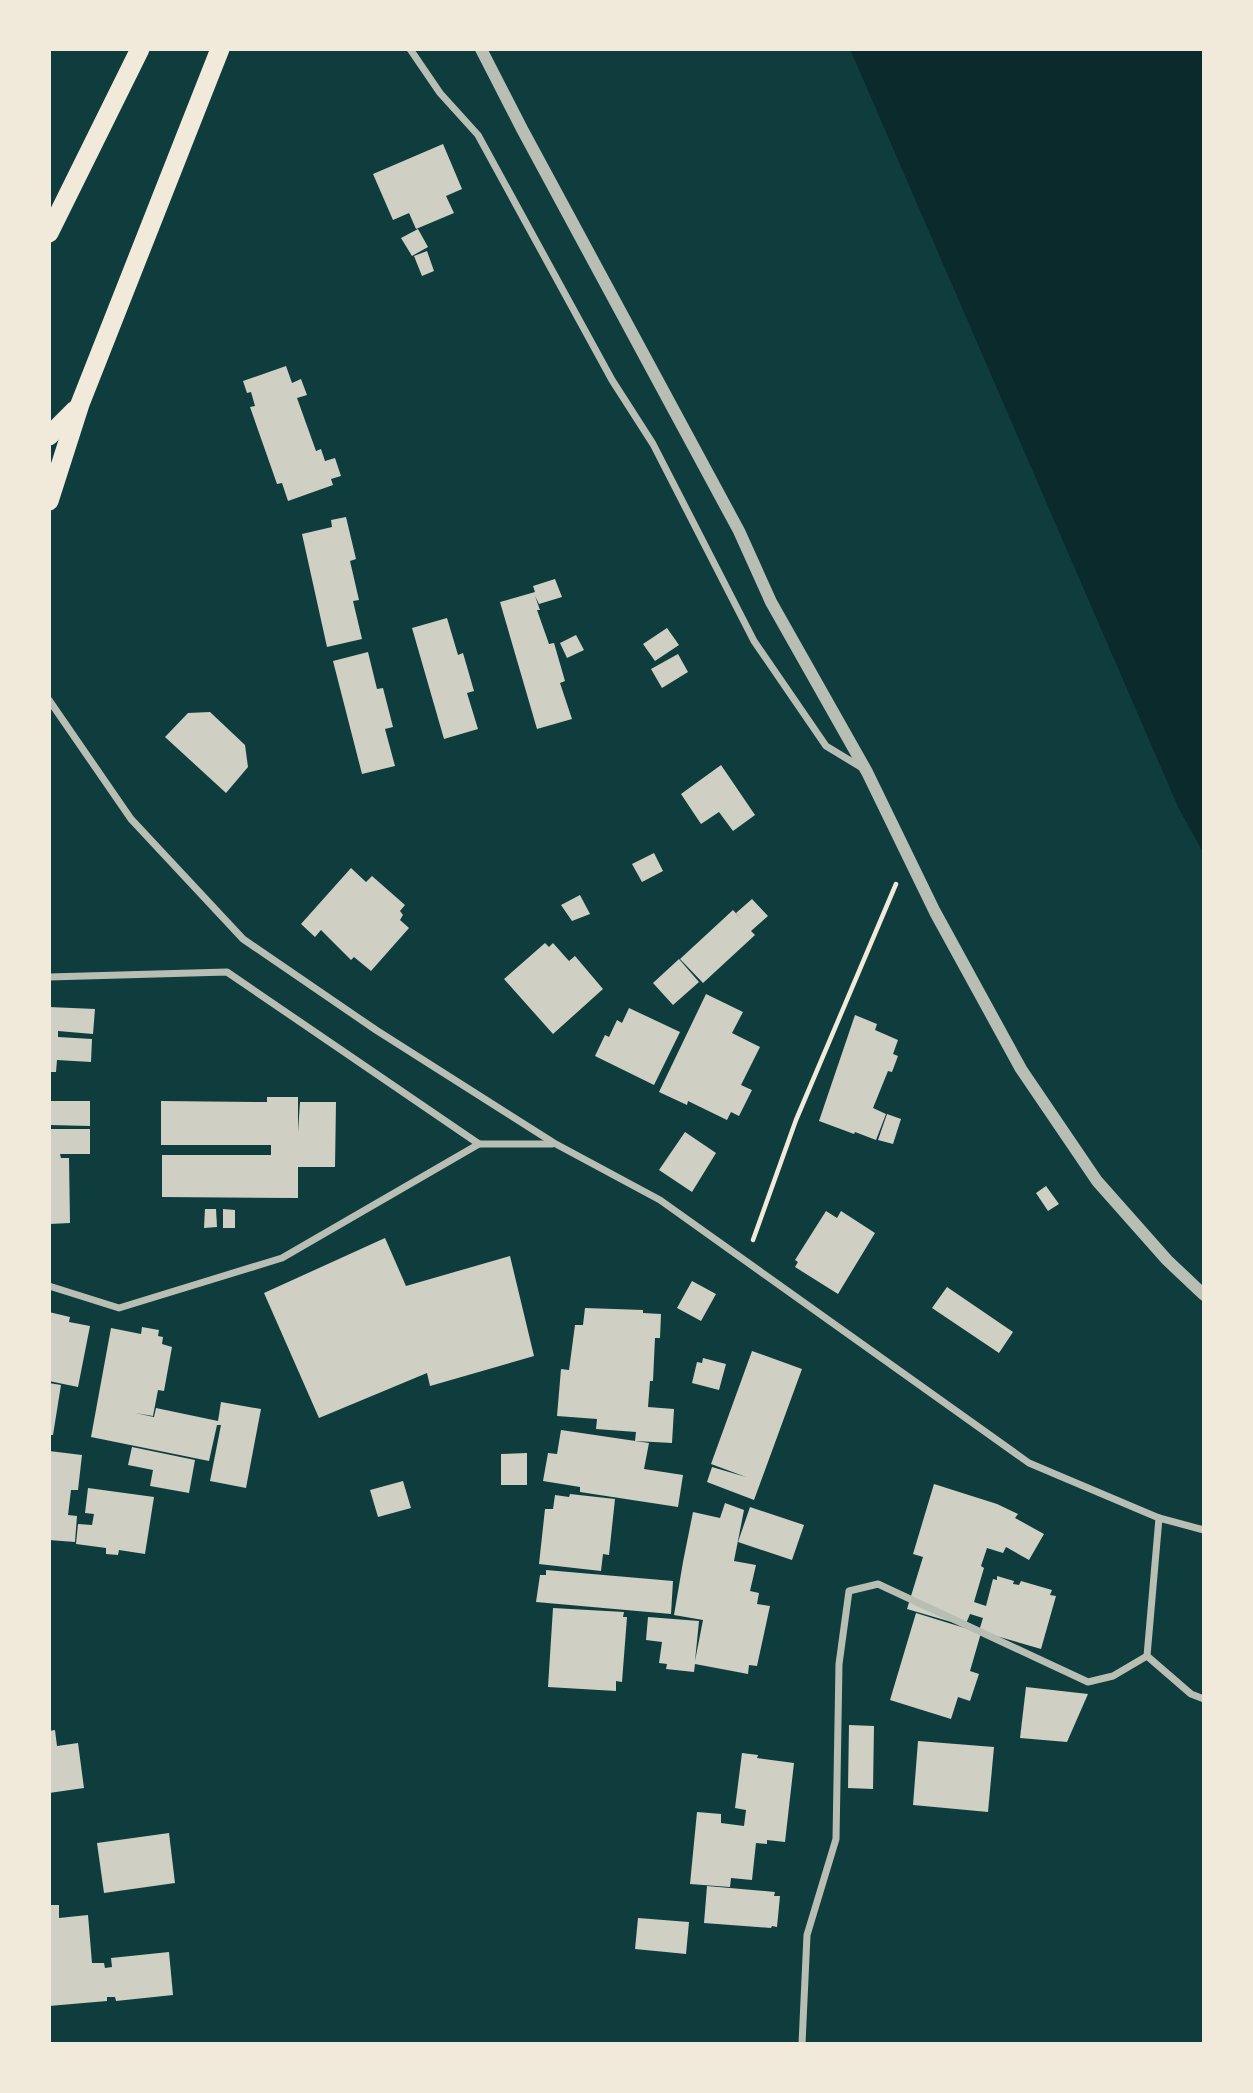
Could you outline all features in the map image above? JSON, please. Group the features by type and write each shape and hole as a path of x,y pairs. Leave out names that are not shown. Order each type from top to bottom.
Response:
{"highway":[{"path":"49,233 140,49"},
{"path":"49,501 80,404 220,49"},
{"path":"49,436 80,404"}],"street":[{"path":"410,49 440,93 478,135 612,380 653,444 754,640 826,746 867,772"},
{"path":"481,49 739,531 771,602 867,772 935,912 1028,1080 1097,1181 1167,1260 1204,1295"},
{"path":"49,700 131,819 243,939 376,1030 554,1143 660,1200 1029,1463 1159,1518 1204,1530"},
{"path":"49,977 227,972 479,1144"},
{"path":"49,1286 119,1308 282,1258 479,1144 554,1143"},
{"path":"1147,1656 1159,1518"},
{"path":"803,2044 807,1934 836,1839 839,1664 849,1591 878,1584 1088,1682 1114,1676 1147,1656"},
{"path":"1147,1656 1191,1694 1204,1699"}],"path":[{"path":"746,1260 802,1107 892,890 911,862"}],"water":[{"path":"850,49 1204,49 1204,854 1179,809"}],"building":[{"path":"443,144 462,189 446,196 454,213 416,229 409,213 393,220 373,174"},
{"path":"418,229 428,247 412,256 401,238"},
{"path":"427,251 434,271 422,276 414,256"},
{"path":"286,366 292,383 301,379 307,395 297,398 316,451 321,449 325,461 335,458 341,476 331,479 333,485 288,501 282,483 277,484 250,407 255,406 251,392 247,393 243,381"},
{"path":"346,517 356,559 350,561 359,600 353,601 362,639 327,647 302,534 332,527 331,520"},
{"path":"555,579 562,597 539,604 535,596 549,644 554,643 565,681 560,683 572,719 537,729 500,602 535,592 533,586"},
{"path":"447,618 458,655 463,653 474,691 467,693 478,729 444,739 412,628"},
{"path":"667,628 679,645 655,661 643,644"},
{"path":"576,635 584,650 567,658 560,643"},
{"path":"368,652 377,689 383,688 393,727 385,729 395,766 362,774 333,661"},
{"path":"678,654 688,672 662,688 651,669"},
{"path":"210,712 245,745 248,767 226,793 165,737 188,713"},
{"path":"721,765 755,815 733,831 719,812 701,824 681,794"},
{"path":"654,853 663,871 642,882 632,864"},
{"path":"351,868 366,882 372,876 405,905 400,911 403,915 400,920 409,928 371,971 354,957 351,960 321,930 315,937 301,924"},
{"path":"580,895 590,914 572,921 561,905"},
{"path":"752,899 768,916 751,931 755,935 703,983 680,959 733,910 741,919 736,913"},
{"path":"545,943 549,947 553,943 569,961 575,956 603,989 553,1034 504,979"},
{"path":"679,959 699,982 673,1005 653,983"},
{"path":"706,994 743,1012 732,1033 760,1047 741,1085 752,1090 739,1116 731,1112 727,1120 688,1101 687,1105 659,1092"},
{"path":"49,1007 95,1009 93,1034 58,1031 58,1037 92,1039 91,1062 57,1060 56,1072 49,1072"},
{"path":"629,1008 680,1032 654,1085 595,1056 605,1035 609,1037 617,1020 622,1023"},
{"path":"855,1015 877,1024 875,1030 898,1040 893,1054 898,1056 892,1072 888,1071 873,1108 886,1114 876,1140 819,1121"},
{"path":"267,1097 298,1097 298,1132 300,1102 336,1102 335,1167 298,1167 298,1198 162,1197 162,1155 271,1155 271,1145 161,1145 161,1101 267,1102"},
{"path":"49,1101 90,1101 90,1126 49,1125"},
{"path":"887,1114 901,1119 893,1144 878,1140"},
{"path":"49,1129 90,1129 90,1154 60,1154 61,1158 69,1158 70,1223 49,1224"},
{"path":"685,1132 716,1153 692,1192 659,1170"},
{"path":"1046,1186 1059,1204 1048,1211 1036,1193"},
{"path":"205,1209 216,1209 217,1227 204,1228"},
{"path":"223,1209 235,1210 235,1228 223,1228"},
{"path":"826,1211 837,1218 841,1211 875,1233 838,1294 795,1267 798,1262 795,1260"},
{"path":"385,1238 406,1286 510,1256 534,1356 430,1386 427,1373 319,1418 264,1293"},
{"path":"692,1281 716,1294 701,1321 677,1308"},
{"path":"947,1287 1013,1332 999,1353 932,1308"},
{"path":"585,1308 643,1310 643,1313 661,1314 660,1338 655,1338 653,1381 650,1381 648,1407 674,1409 672,1443 635,1441 636,1432 596,1429 597,1419 557,1416 561,1369 569,1370 575,1325 583,1325"},
{"path":"49,1312 70,1317 69,1322 90,1326 78,1387 49,1381"},
{"path":"142,1327 159,1330 158,1336 163,1337 162,1344 172,1347 164,1391 158,1390 153,1416 135,1413 154,1417 156,1408 218,1421 221,1402 261,1409 246,1488 210,1481 221,1425 217,1425 209,1461 91,1437 111,1328 141,1334"},
{"path":"752,1351 802,1369 754,1500 707,1482 712,1467 746,1477 711,1464"},
{"path":"703,1358 726,1364 719,1390 692,1383 697,1362 702,1363"},
{"path":"49,1383 61,1385 53,1435 49,1435"},
{"path":"561,1430 649,1443 644,1469 683,1475 678,1507 580,1492 580,1487 543,1481 548,1453 557,1454"},
{"path":"132,1447 195,1460 189,1493 150,1486 153,1470 128,1465"},
{"path":"49,1451 82,1455 78,1490 71,1490 68,1515 77,1516 75,1542 49,1540"},
{"path":"527,1453 527,1485 501,1485 501,1454"},
{"path":"403,1481 411,1508 378,1517 370,1490"},
{"path":"934,1484 997,1504 1018,1514 1015,1518 1044,1534 1029,1560 1006,1547 1003,1553 987,1548 974,1602 986,1606 993,1579 997,1580 997,1576 1014,1581 1013,1584 1019,1585 1021,1581 1052,1590 1050,1595 1056,1596 1041,1649 979,1631 983,1618 970,1614 965,1626 907,1609 923,1557 913,1554"},
{"path":"88,1488 154,1497 145,1554 119,1550 118,1555 106,1554 106,1548 76,1544 78,1524 92,1525 94,1514 85,1513"},
{"path":"570,1494 615,1499 609,1555 603,1554 601,1571 539,1564 545,1509 553,1509 555,1495 569,1497"},
{"path":"725,1503 744,1510 734,1561 756,1565 750,1591 759,1593 757,1604 770,1606 757,1666 749,1665 748,1674 695,1664 694,1672 666,1669 667,1664 659,1663 662,1642 646,1640 648,1617 699,1621 695,1661 703,1620 674,1615 683,1562 693,1512 720,1518"},
{"path":"750,1507 804,1525 792,1560 738,1542"},
{"path":"546,1570 673,1581 671,1614 536,1602 540,1575 546,1575"},
{"path":"553,1608 624,1612 623,1617 627,1617 622,1682 616,1681 616,1691 548,1687"},
{"path":"916,1613 981,1633 970,1671 979,1674 970,1701 958,1697 951,1719 890,1700"},
{"path":"1026,1687 1088,1694 1067,1742 1020,1738"},
{"path":"849,1725 874,1726 873,1789 848,1788"},
{"path":"55,1730 57,1746 78,1743 84,1788 49,1793 49,1731"},
{"path":"918,1741 994,1747 988,1812 913,1805"},
{"path":"742,1753 794,1763 785,1842 767,1840 767,1844 756,1843 752,1880 731,1878 730,1887 690,1884 697,1812 721,1814 721,1823 744,1826 746,1810 735,1808"},
{"path":"169,1833 175,1883 104,1893 97,1843"},
{"path":"707,1886 775,1892 774,1896 780,1896 777,1927 704,1923"},
{"path":"49,1905 59,1905 59,1918 88,1915 92,1963 104,1963 105,1968 112,1967 111,1958 169,1952 173,1995 116,2001 115,1997 107,1997 107,2001 49,2006"},
{"path":"638,1918 689,1922 686,1954 635,1949"}]}
